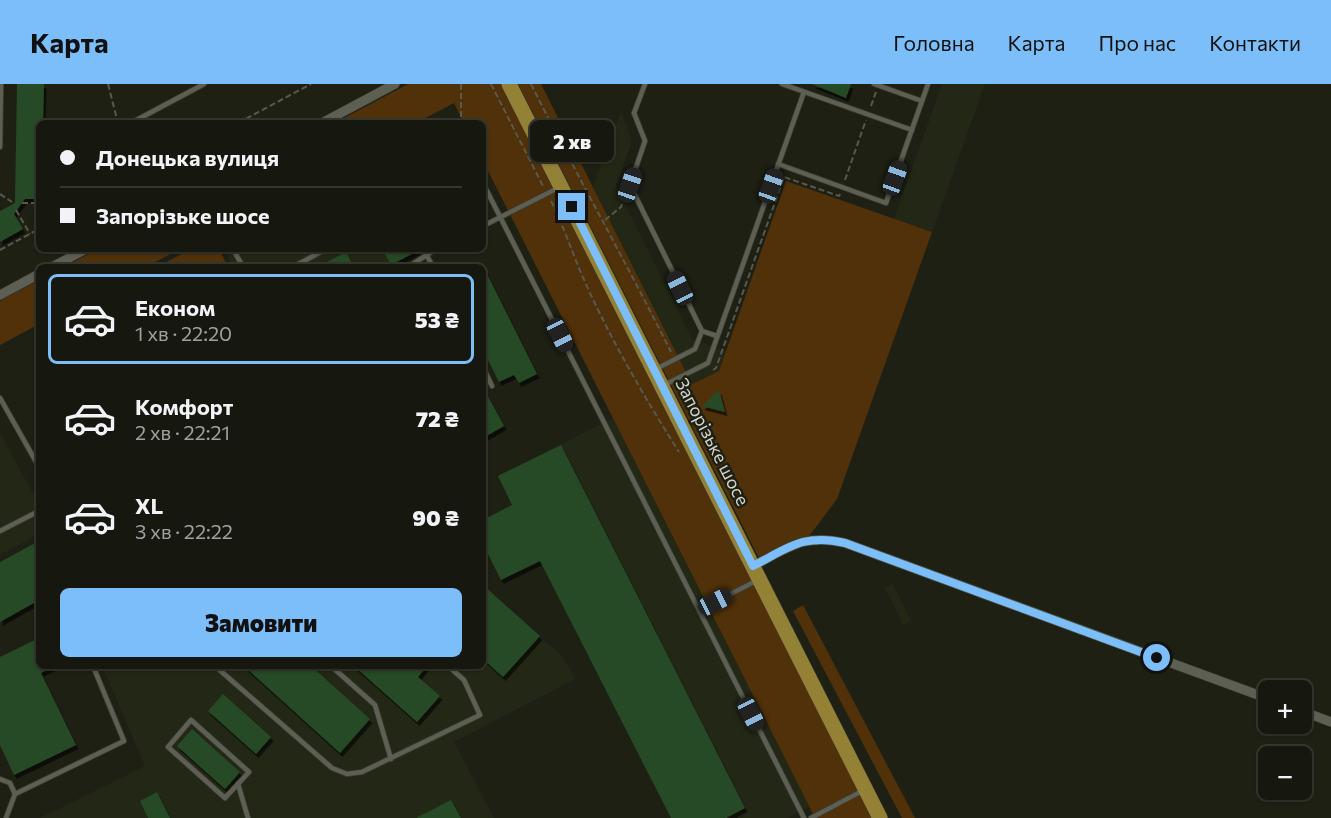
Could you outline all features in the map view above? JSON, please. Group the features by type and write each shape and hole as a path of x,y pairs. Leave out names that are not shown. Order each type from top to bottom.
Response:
{"main road":[{"name":"Запорізьке шосе","path":"509,84 880,818"}],"street":[{"path":"328,120 395,84"},
{"path":"58,264 80,252"},
{"path":"0,295 36,276"},
{"path":"756,573 807,539 826,538 1258,695"},
{"path":"1312,715 1331,722"}],"lane":[{"path":"0,147 1,84"},
{"path":"137,120 204,84"},
{"path":"645,84 634,113 645,141 630,185 702,331 717,336"},
{"path":"782,84 912,130"},
{"path":"778,164 886,203 928,84"},
{"path":"876,85 922,101"},
{"path":"662,386 708,363 804,92"},
{"path":"486,224 561,186"},
{"path":"486,189 804,818"},
{"path":"298,264 320,252"},
{"path":"412,264 430,252"},
{"path":"426,254 431,264"},
{"path":"654,370 695,349 702,331"},
{"path":"486,373 492,386"},
{"path":"0,398 36,462"},
{"path":"0,531 36,513"},
{"path":"699,610 756,573"},
{"path":"6,818 15,794 124,741 94,669"},
{"path":"218,669 332,768 347,774 362,772 391,759 480,714 464,680 451,669"},
{"path":"334,669 375,705 391,759"},
{"path":"191,720 249,772 238,784 225,798 168,747 191,720"},
{"path":"0,779 10,783 15,794"},
{"path":"238,784 248,818"},
{"path":"811,818 866,789"}],"path":[{"path":"108,84 117,120"},
{"path":"300,84 305,87"},
{"path":"244,120 311,84"},
{"path":"461,84 461,120"},
{"path":"491,84 566,229 582,274 637,383 682,456"},
{"path":"531,84 670,350"},
{"path":"716,368 784,177 839,196 868,115 876,85"},
{"path":"604,220 621,207 630,185"},
{"path":"0,194 12,202"},
{"path":"22,203 36,203"},
{"path":"16,210 30,234"},
{"path":"0,250 36,231"},
{"path":"682,376 691,393"}],"shaded area":[{"path":"408,84 501,84 872,818 815,818 486,167 486,120 462,120 454,103 422,120 341,120"},
{"path":"518,84 541,84 692,384 719,371 786,181 932,232 837,499 807,539 761,562"},
{"path":"942,84 985,84 932,232 894,219"},
{"path":"621,112 632,141 616,186 692,339 726,351 719,371 692,384 593,187"},
{"path":"92,252 174,252 152,264 70,264"},
{"path":"185,252 220,252 226,264 163,264"},
{"path":"416,252 394,264 232,264 226,253"},
{"path":"36,282 36,326 0,345 0,301"},
{"path":"613,418 809,807 788,818 671,818 498,476"},
{"path":"0,433 36,499 36,536 0,555"},
{"path":"893,584 911,621 903,625 885,588"},
{"path":"486,588 563,657 575,679 454,742 494,818 40,818 145,766 103,669 486,669"},
{"path":"803,605 915,818 902,818 793,611"}],"building":[{"path":"17,84 44,84 43,120 36,120 36,199 25,199 14,214 23,229 0,242 0,211 15,203"},
{"path":"812,84 851,84 846,98"},
{"path":"346,252 352,264 324,264"},
{"path":"384,252 415,252 393,264 390,264"},
{"path":"486,272 537,374 519,383 514,375 499,382 486,356"},
{"path":"719,390 725,412 702,406"},
{"path":"486,393 504,426 486,436"},
{"path":"561,445 745,808 726,818 671,818 540,561 501,580 486,550 486,518 512,505 498,476"},
{"path":"36,543 36,602 0,622 0,562"},
{"path":"486,588 540,636 503,677 486,662"},
{"path":"36,639 36,669 49,669 41,673 76,745 14,775 0,745 0,657"},
{"path":"247,669 314,669 370,719 340,753"},
{"path":"357,669 425,669 418,677 440,696 417,722"},
{"path":"223,694 271,737 256,754 208,711"},
{"path":"192,729 240,772 225,789 177,746"},
{"path":"157,792 170,818 148,818 140,801"},
{"path":"451,800 461,818 416,818"}],"route":[{"path":"572,207 753,566 807,539 826,538 1157,658"}]}
